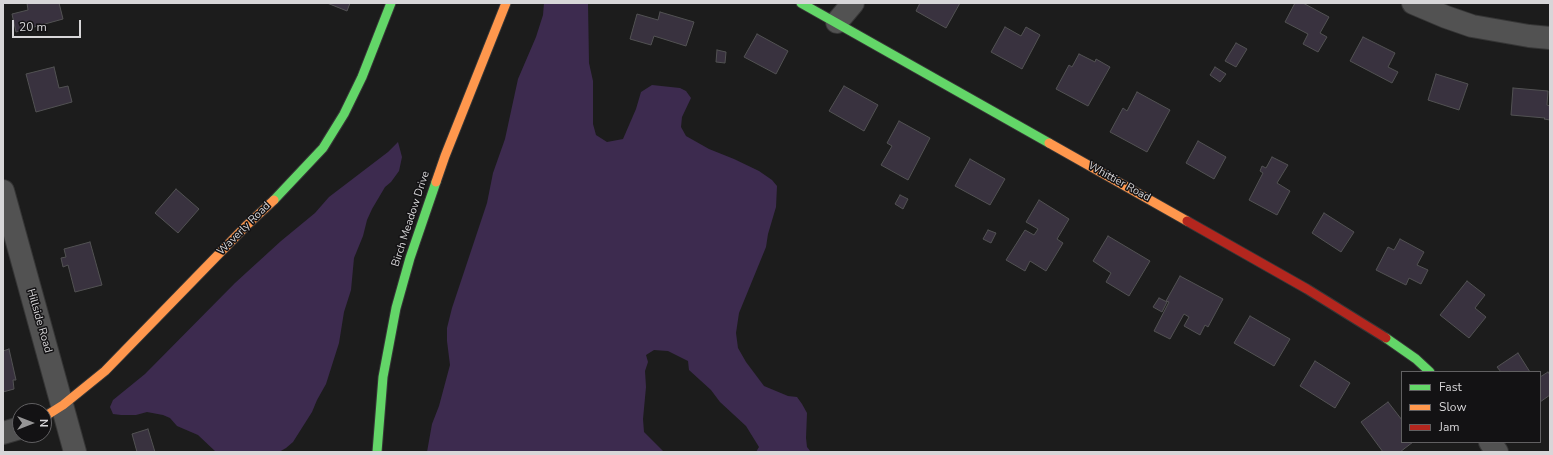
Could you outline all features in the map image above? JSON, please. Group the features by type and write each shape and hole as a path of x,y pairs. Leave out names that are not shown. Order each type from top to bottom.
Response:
{"street":[{"name":"Waverly Road","path":"52,412 63,405 105,371 247,225 290,184 323,148 334,132 362,77 391,3"},
{"name":"Birch Meadow Drive","path":"377,452 383,377 395,315 404,279 426,208 445,156 506,3"},
{"name":"Whittier Road","path":"801,3 1307,289 1380,333 1416,359 1429,371"},
{"path":"837,22 853,3"},
{"path":"1413,3 1472,26 1529,36 1550,38"},
{"name":"Hillside Road","path":"3,191 75,452"},
{"path":"1491,443 1497,452"}],"shaded area":[{"path":"544,3 588,3 589,63 593,81 593,124 596,135 607,142 623,139 636,109 641,92 652,85 680,88 686,91 691,98 682,117 681,127 686,136 709,149 759,171 772,180 777,186 776,207 768,234 766,247 739,313 736,333 738,348 746,362 764,386 788,396 797,397 802,404 807,413 806,438 807,447 811,452 756,452 759,447 746,426 689,370 688,361 668,351 654,350 646,355 648,362 645,371 646,387 643,419 644,432 664,452 427,452 432,424 439,406 450,365 447,328 452,308 487,203 493,173 505,139 518,79 536,37 543,15"},
{"path":"398,142 402,157 399,171 391,182 385,187 367,220 363,236 354,258 351,290 344,312 339,343 326,384 312,412 293,442 279,452 216,452 198,435 177,426 170,418 163,415 147,412 136,415 113,414 110,407 113,400 145,374 235,283 281,241 315,213 329,197 388,152"}],"building":[{"path":"27,3 59,3 63,19 16,32 12,14 28,10"},
{"path":"327,3 350,3 347,11"},
{"path":"920,3 960,3 946,28 916,11"},
{"path":"1295,3 1303,3 1329,17 1320,33 1327,37 1318,52 1303,44 1308,34 1285,22"},
{"path":"660,12 694,22 686,46 654,36 651,45 630,39 637,14 658,20"},
{"path":"1005,27 1021,36 1026,27 1040,35 1022,69 991,52"},
{"path":"757,34 788,51 776,74 744,57"},
{"path":"1363,37 1395,53 1388,67 1398,72 1392,83 1350,61"},
{"path":"1236,43 1247,49 1236,67 1225,61"},
{"path":"717,50 726,52 725,63 716,62"},
{"path":"1079,54 1095,62 1096,59 1110,67 1088,106 1056,89 1069,65 1072,67"},
{"path":"54,67 59,88 68,86 72,102 36,112 26,74"},
{"path":"1215,67 1226,74 1220,82 1210,75"},
{"path":"1436,74 1468,84 1459,110 1428,100"},
{"path":"844,86 878,105 864,131 829,111"},
{"path":"1513,88 1548,91 1547,105 1550,106 1550,120 1544,119 1545,118 1511,115"},
{"path":"1137,92 1170,110 1147,152 1110,132 1123,108 1127,111"},
{"path":"899,121 930,138 908,180 881,165 892,146 887,143"},
{"path":"1198,141 1226,157 1214,179 1186,163"},
{"path":"1272,157 1288,165 1277,183 1290,191 1277,215 1249,200 1263,173 1260,171 1262,166 1266,168"},
{"path":"970,159 1005,179 990,205 955,186"},
{"path":"176,189 199,209 178,233 155,213"},
{"path":"900,195 908,199 903,209 895,204"},
{"path":"1039,200 1069,219 1057,239 1063,243 1046,271 1030,261 1025,271 1006,260 1025,230 1034,235 1038,229 1026,222"},
{"path":"1324,213 1354,232 1341,252 1312,233"},
{"path":"988,230 996,233 991,243 983,239"},
{"path":"1108,236 1150,261 1129,296 1106,282 1111,273 1093,261"},
{"path":"1400,239 1424,252 1417,265 1428,270 1421,284 1409,278 1406,285 1376,270 1388,247 1394,250"},
{"path":"90,242 102,285 75,292 68,265 63,267 61,258 66,257 64,249"},
{"path":"1180,276 1223,299 1208,327 1205,325 1200,335 1184,326 1189,317 1184,314 1170,339 1154,331 1169,302 1166,301"},
{"path":"1467,281 1485,295 1475,308 1486,317 1469,338 1440,315"},
{"path":"1159,298 1167,302 1162,312 1153,307"},
{"path":"1250,316 1290,339 1274,366 1234,343"},
{"path":"9,349 16,380 13,380 14,389 3,392 3,351"},
{"path":"1518,353 1529,371 1500,371 1497,367"},
{"path":"1315,361 1350,383 1335,408 1300,386"},
{"path":"1548,372 1550,375 1550,395 1541,401 1541,376"},
{"path":"1388,402 1401,419 1401,443 1412,443 1400,452 1383,452 1361,422"},
{"path":"148,429 155,452 137,452 132,434"}],"traffic: fast":[{"path":"274,200 323,148 344,114 362,77 391,3"},
{"path":"801,3 1049,143"},
{"path":"377,452 383,377 396,308 410,258 436,182"},
{"path":"1386,338 1416,359 1429,371"}],"traffic: slow":[{"path":"436,182 506,3"},
{"path":"1049,143 1187,221"},
{"path":"52,412 63,405 105,371 247,225 274,200"}],"traffic: jam":[{"path":"1187,221 1307,289 1386,338"}]}
